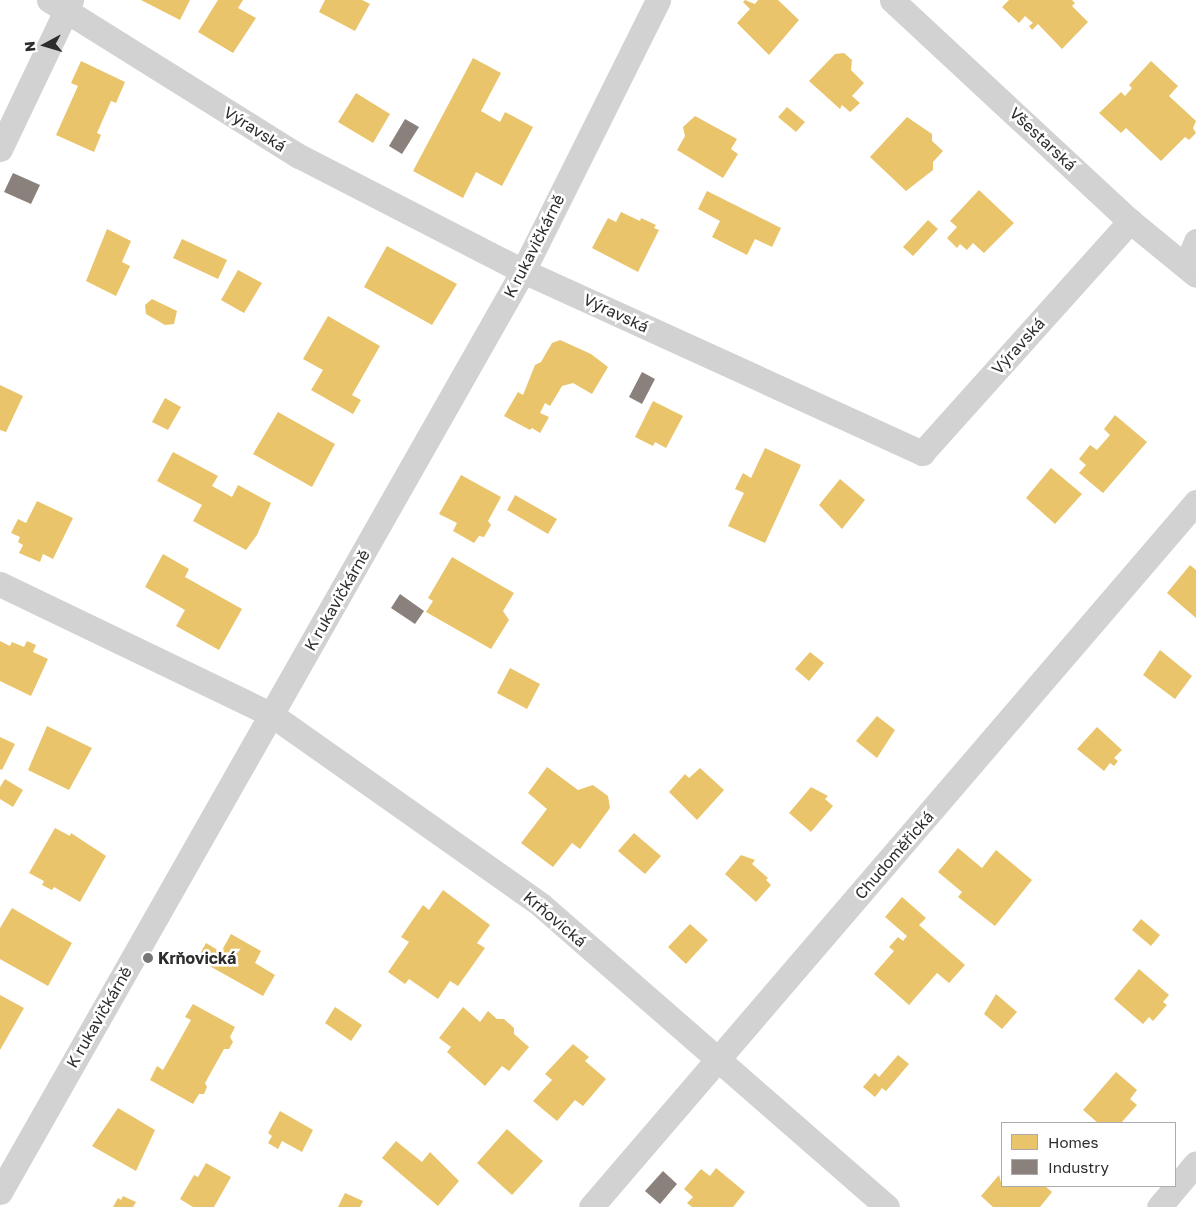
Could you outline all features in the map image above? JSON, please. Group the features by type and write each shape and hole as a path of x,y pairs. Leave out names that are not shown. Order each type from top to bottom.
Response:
{"street":[{"name":"K rukavičkárně","path":"0,1192 523,271 658,0"},
{"name":"Všestarská","path":"892,0 1130,221 1191,271"},
{"name":"Výravská","path":"62,4 299,156 523,271 922,453 1130,221"},
{"path":"0,149 62,4"},
{"path":"1191,271 1196,241"},
{"name":"Chudoměřická","path":"591,1207 1196,502"},
{"name":"Krňovická","path":"0,584 272,715 541,905 888,1207"},
{"path":"1176,1187 1196,1163"},
{"path":"1159,1207 1176,1187"}],"building: Homes":[{"path":"141,0 190,0 180,20"},
{"path":"218,0 243,0 238,8 256,18 233,53 198,32"},
{"path":"325,0 362,0 370,4 355,31 319,12"},
{"path":"745,0 755,4 758,0 778,0 799,20 769,55 737,23 750,9 743,2"},
{"path":"1009,0 1072,0 1075,3 1072,6 1088,22 1062,49 1038,24 1032,30 1029,26 1033,23 1025,16 1019,23 1002,7"},
{"path":"844,53 852,60 851,70 864,83 852,96 860,103 850,112 842,105 840,109 809,81 835,54"},
{"path":"473,58 501,73 481,111 500,122 505,112 533,127 502,186 476,172 463,198 413,171"},
{"path":"81,61 125,82 116,103 111,101 97,133 101,135 94,152 56,135 78,86 71,83"},
{"path":"1151,61 1178,86 1169,96 1196,121 1193,128 1196,133 1189,140 1185,137 1161,161 1126,128 1121,133 1099,113 1121,92 1125,96 1132,88 1129,85"},
{"path":"356,93 390,114 373,143 338,122"},
{"path":"787,107 805,122 796,132 778,117"},
{"path":"695,116 737,139 731,149 738,154 723,178 677,150 685,136 683,127"},
{"path":"907,117 932,134 932,141 943,151 933,162 933,170 906,191 870,157"},
{"path":"979,190 1014,223 984,253 973,243 967,250 960,244 957,248 947,238 957,227 950,221"},
{"path":"707,191 781,228 772,247 755,239 747,255 712,237 720,221 698,209"},
{"path":"621,212 640,221 641,218 656,225 654,228 659,230 638,272 592,248 608,218 616,222"},
{"path":"928,220 938,229 913,256 903,247"},
{"path":"107,229 131,241 122,262 130,266 116,296 86,281"},
{"path":"182,239 227,260 218,279 173,258"},
{"path":"387,246 457,284 432,325 364,287"},
{"path":"238,270 262,283 244,313 221,300"},
{"path":"152,299 177,311 174,324 165,325 146,314 145,305"},
{"path":"328,316 380,346 352,395 361,400 353,414 311,390 323,370 303,359"},
{"path":"560,340 591,354 608,367 592,394 573,383 562,386 550,406 545,403 540,413 549,417 540,433 532,428 530,430 504,416 518,392 523,395 535,365 541,362 552,343"},
{"path":"0,385 23,396 6,432 0,430"},
{"path":"165,398 181,407 168,430 152,422"},
{"path":"653,401 683,416 666,448 655,442 653,446 635,437"},
{"path":"278,412 335,444 312,487 253,454"},
{"path":"1115,415 1147,442 1103,493 1079,473 1086,465 1079,459 1090,445 1097,450 1110,435 1104,429"},
{"path":"765,448 801,465 765,543 728,526 744,493 735,489 743,473 751,478"},
{"path":"173,452 218,476 212,486 232,497 238,485 271,503 257,535 246,550 193,521 202,505 157,481"},
{"path":"1051,468 1082,494 1055,524 1026,498"},
{"path":"461,475 501,497 488,521 491,525 484,537 479,536 474,543 453,531 457,523 439,514"},
{"path":"840,479 865,500 842,529 819,505"},
{"path":"515,495 557,519 548,534 507,510"},
{"path":"37,501 73,518 53,559 43,554 40,562 19,553 23,545 18,542 20,537 11,533 18,519 26,523"},
{"path":"163,554 189,569 185,577 242,609 219,650 176,626 185,610 145,587"},
{"path":"452,557 514,593 503,611 509,620 491,649 426,612 433,601 428,598"},
{"path":"1190,565 1196,570 1196,618 1167,593"},
{"path":"0,641 10,646 12,642 24,647 27,641 36,645 33,652 48,659 31,696 0,681"},
{"path":"1160,650 1192,676 1175,699 1143,675"},
{"path":"810,652 824,663 809,681 795,669"},
{"path":"510,668 540,684 527,709 497,693"},
{"path":"877,716 895,730 877,758 856,741"},
{"path":"47,726 92,748 69,790 28,770"},
{"path":"1097,727 1122,750 1114,758 1118,761 1114,766 1110,763 1104,771 1077,749"},
{"path":"0,737 15,744 2,770 0,769"},
{"path":"547,767 578,790 593,785 608,796 610,808 580,849 572,843 553,867 521,843 547,809 528,793"},
{"path":"700,768 724,790 697,820 669,792 685,774 689,778"},
{"path":"5,779 23,790 13,807 0,799 0,787"},
{"path":"811,787 828,796 825,799 833,806 811,832 789,813"},
{"path":"55,828 70,836 71,833 106,856 80,902 54,887 52,890 42,885 44,881 29,873"},
{"path":"634,833 661,856 645,874 618,851"},
{"path":"958,848 982,868 996,850 1032,880 995,926 958,897 962,892 938,872"},
{"path":"741,855 755,860 752,864 768,878 766,880 771,885 756,902 725,874"},
{"path":"443,890 490,925 477,943 485,948 458,986 450,981 438,999 409,979 405,984 388,972 409,942 401,937 423,905 429,910"},
{"path":"902,897 926,918 919,925 965,965 949,983 937,973 909,1005 874,974 894,951 889,947 898,937 903,941 907,936 885,917"},
{"path":"12,908 72,943 48,986 0,959 0,928"},
{"path":"1141,919 1160,935 1151,946 1132,930"},
{"path":"690,924 708,940 686,964 668,947"},
{"path":"231,934 261,951 255,963 275,975 263,996 197,959 206,943 221,952"},
{"path":"1139,969 1169,995 1163,1002 1167,1005 1153,1021 1149,1017 1143,1024 1114,999"},
{"path":"996,994 1017,1012 1002,1029 984,1014"},
{"path":"0,995 24,1008 0,1050"},
{"path":"193,1004 235,1027 230,1037 233,1042 229,1049 224,1049 205,1083 207,1087 204,1094 199,1094 193,1104 150,1080 157,1066 163,1070 191,1020 185,1017"},
{"path":"335,1007 362,1025 351,1041 325,1023"},
{"path":"463,1007 480,1022 488,1011 497,1019 504,1019 514,1028 514,1034 529,1047 509,1071 502,1066 485,1086 447,1052 451,1047 439,1038"},
{"path":"573,1044 589,1057 585,1061 606,1079 583,1106 575,1100 557,1121 533,1101 552,1080 545,1074"},
{"path":"898,1055 909,1064 886,1091 882,1088 875,1097 863,1087 875,1073 879,1077"},
{"path":"1116,1072 1137,1090 1130,1099 1137,1105 1122,1122 1097,1122 1083,1110"},
{"path":"118,1108 155,1130 136,1171 92,1146"},
{"path":"280,1111 313,1130 302,1152 282,1141 278,1149 268,1143 272,1136 268,1133"},
{"path":"507,1129 543,1161 512,1195 477,1163"},
{"path":"396,1141 422,1162 430,1152 459,1181 438,1206 382,1158"},
{"path":"206,1163 231,1177 214,1207 193,1207 180,1199 194,1175 198,1177"},
{"path":"716,1168 745,1192 733,1207 692,1207 687,1203 693,1197 684,1189 701,1169 710,1176"},
{"path":"999,1175 1001,1187 1046,1187 1052,1192 1040,1207 993,1207 981,1196"},
{"path":"345,1193 363,1201 360,1207 338,1207"},
{"path":"123,1196 136,1202 133,1207 113,1207 118,1198 121,1200"}],"building: Industry":[{"path":"405,119 419,127 402,154 389,146"},
{"path":"13,173 40,185 31,204 4,192"},
{"path":"642,372 655,379 642,404 629,397"},
{"path":"400,594 424,611 415,624 391,608"},
{"path":"663,1171 677,1184 660,1204 645,1191"}],"place":[{"name":"Krňovická","path":"148,958"}]}
